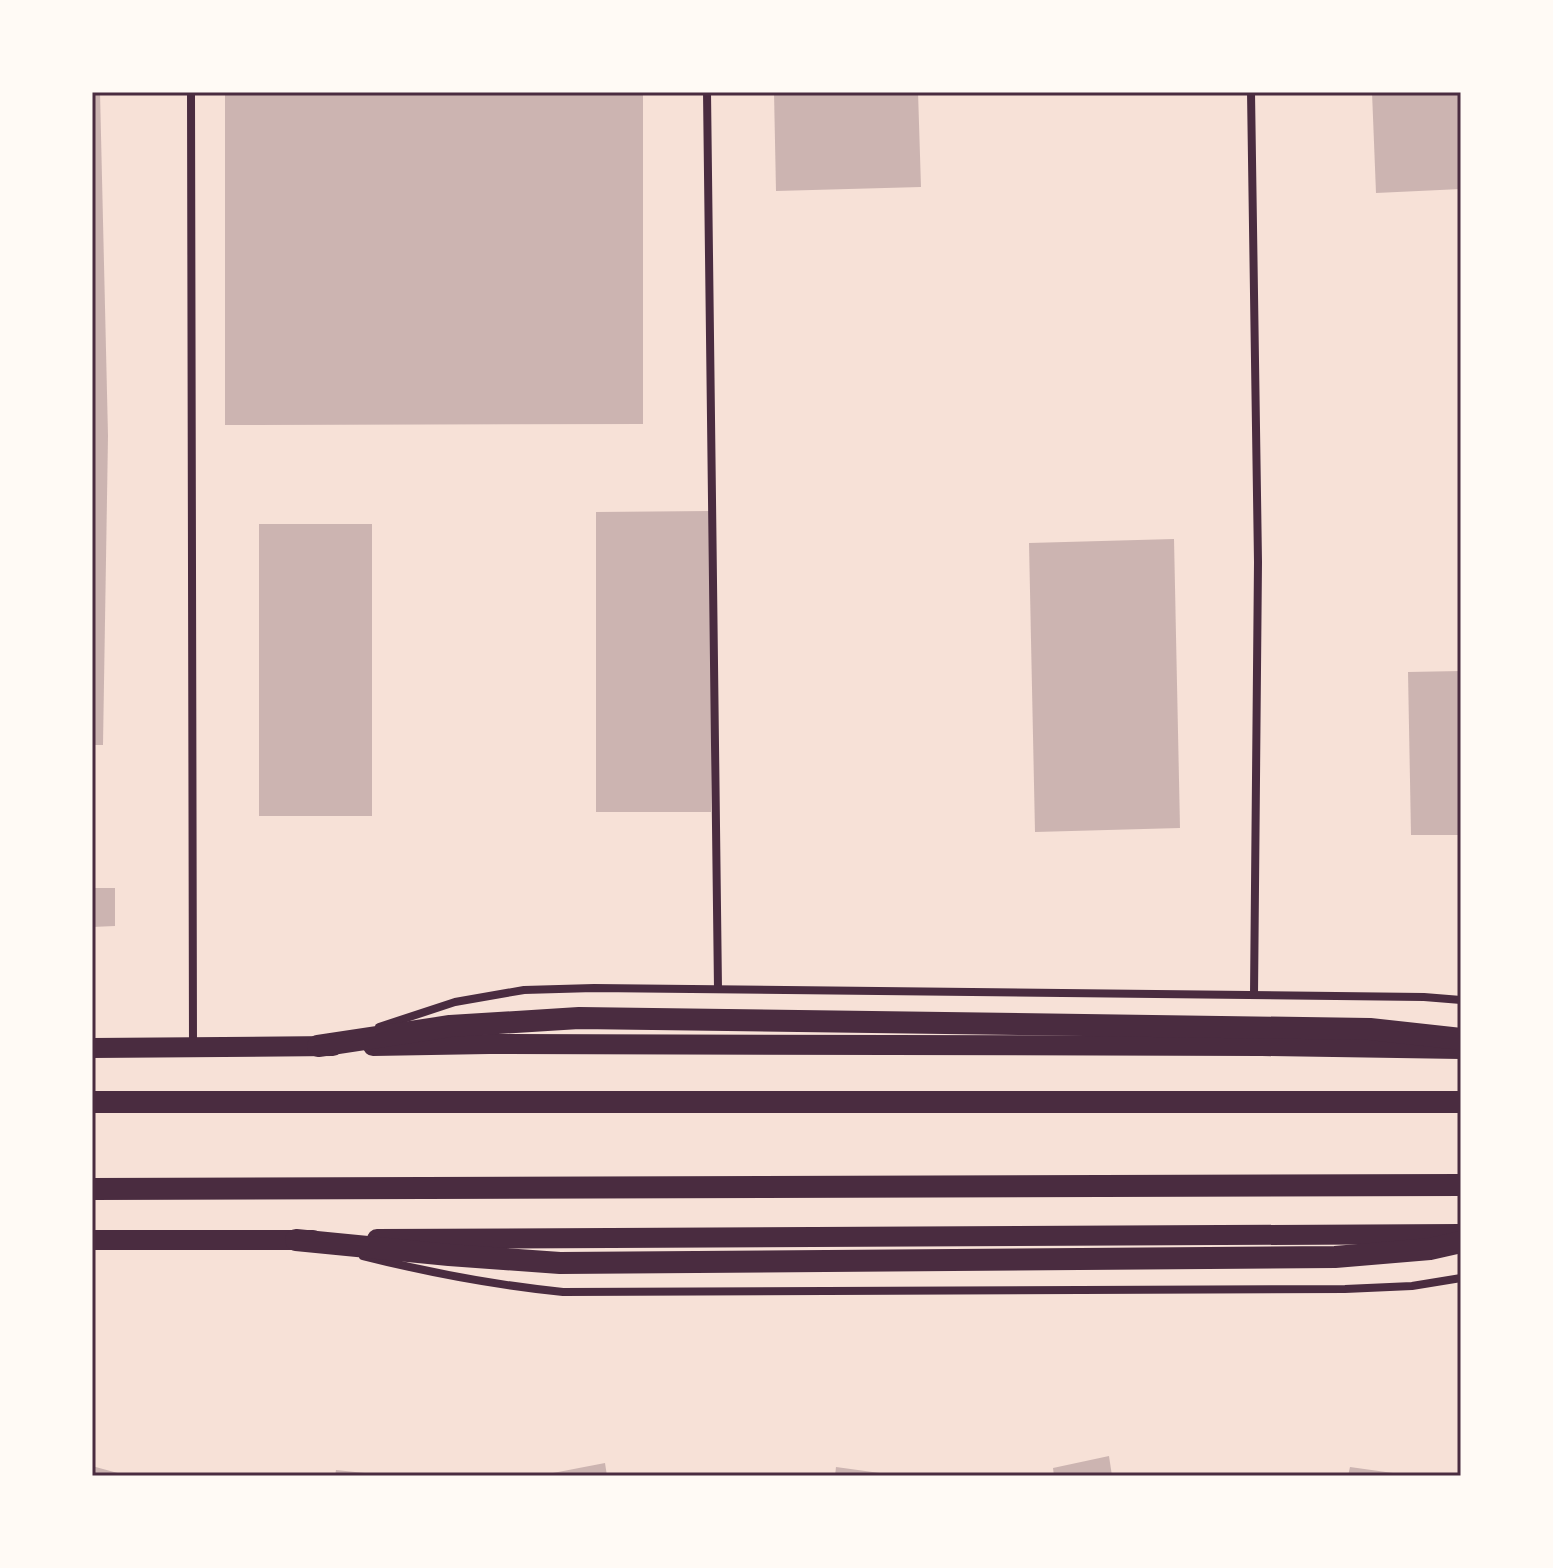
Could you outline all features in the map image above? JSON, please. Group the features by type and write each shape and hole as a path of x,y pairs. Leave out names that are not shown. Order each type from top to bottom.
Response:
{"highway":[{"path":"318,1046 450,1026 579,1018 1370,1029 1461,1039"},
{"path":"92,1102 1461,1102"},
{"path":"92,1189 1461,1185"},
{"path":"296,1240 560,1263 1335,1257 1430,1249 1461,1242"}],"main road":[{"path":"92,1048 536,1044 1461,1049"},
{"path":"92,1240 1461,1234"}],"street":[{"path":"191,92 193,1049"},
{"path":"707,92 718,989"},
{"path":"1251,92 1258,562 1254,995"},
{"path":"318,1046 455,1002 524,990 718,989 1424,997 1461,1000"},
{"path":"296,1240 433,1273 563,1292 1345,1289 1412,1286 1461,1278"}],"building":[{"path":"92,92 100,92 108,436 103,745 92,745"},
{"path":"225,92 643,92 643,424 225,425"},
{"path":"774,92 918,92 921,187 776,191"},
{"path":"1372,92 1461,92 1461,189 1376,193"},
{"path":"711,511 711,812 596,812 596,512"},
{"path":"259,524 372,524 372,816 259,816"},
{"path":"1174,539 1180,828 1035,832 1029,543"},
{"path":"1461,671 1461,835 1411,835 1408,672"},
{"path":"92,888 115,888 115,926 92,927"},
{"path":"1109,1456 1112,1476 1054,1476 1053,1468"},
{"path":"605,1463 607,1476 553,1476 553,1473"},
{"path":"92,1466 125,1475 125,1476 92,1476"},
{"path":"836,1467 887,1474 835,1476"},
{"path":"1350,1467 1400,1474 1400,1476 1348,1476"},
{"path":"336,1470 374,1474 374,1476 335,1476"}]}
